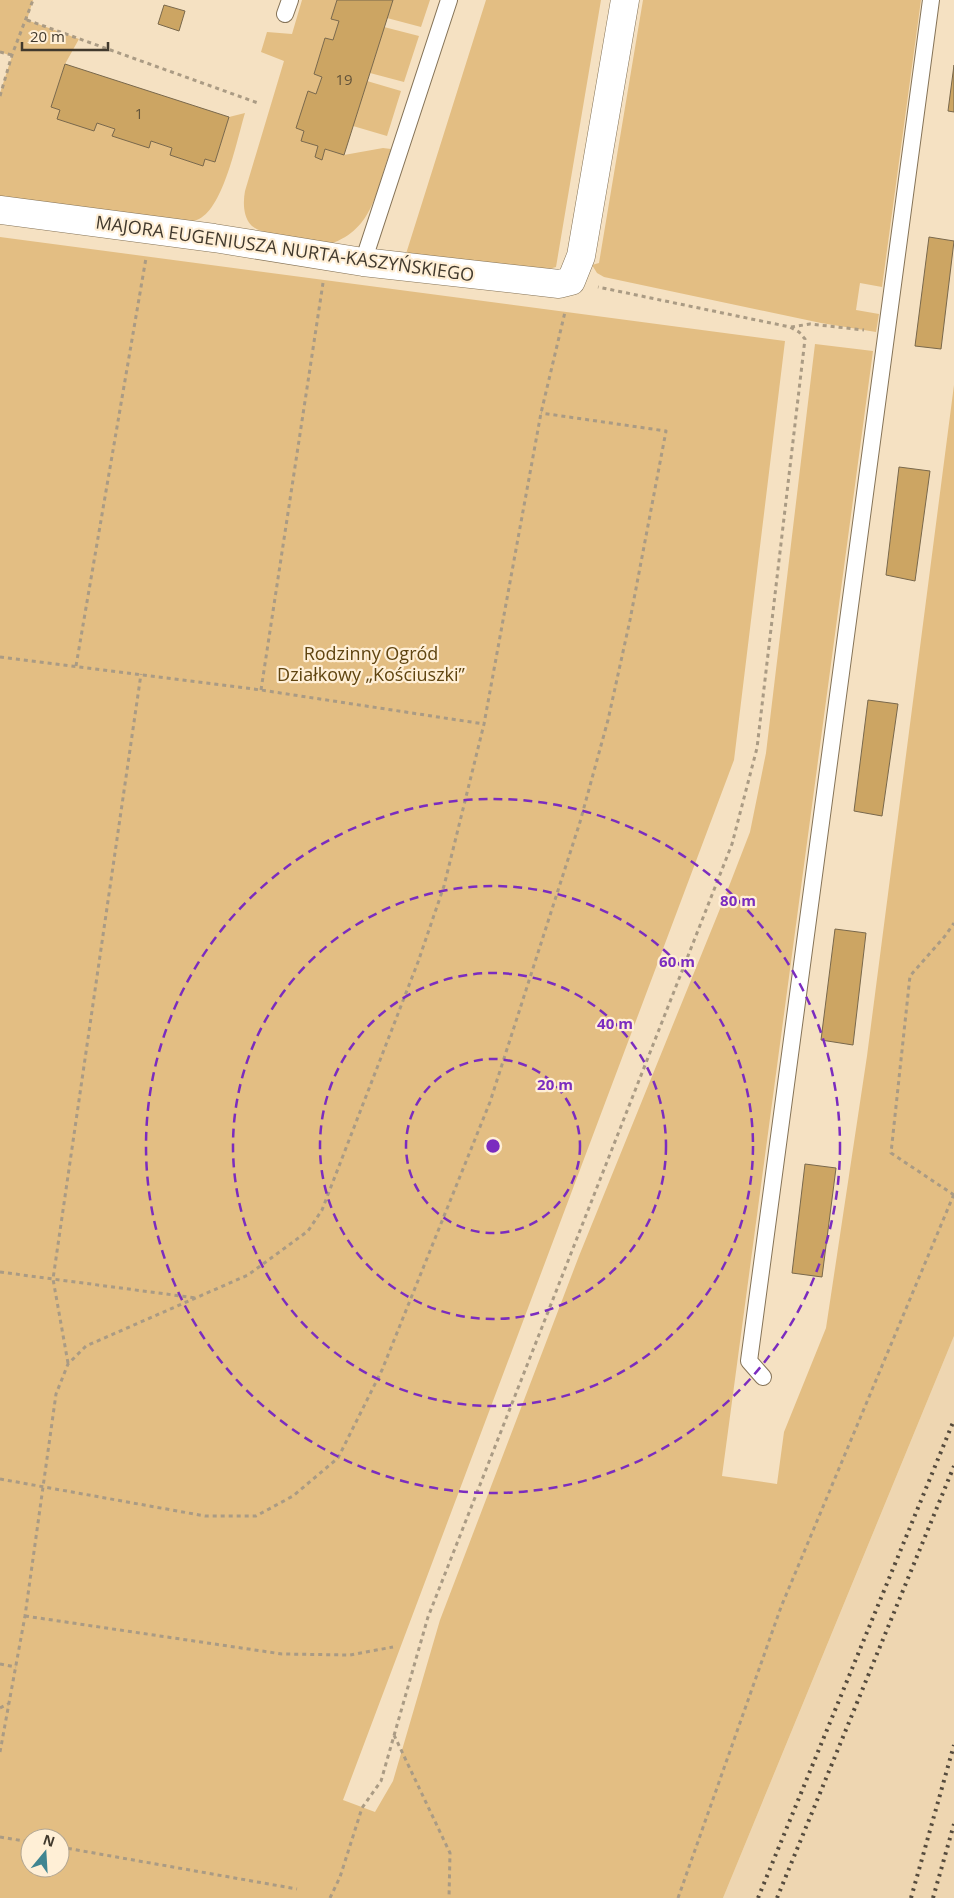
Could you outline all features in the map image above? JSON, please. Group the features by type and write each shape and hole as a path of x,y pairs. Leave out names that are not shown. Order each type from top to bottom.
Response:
{"street":[{"path":"571,281 581,256 625,0"},
{"name":"MAJORA EUGENIUSZA NURTA-KASZYŃSKIEGO","path":"0,210 214,238 364,262 559,284 571,281"}],"lane":[{"path":"364,262 449,0"},
{"path":"763,1377 749,1361 931,0"}],"path":[{"path":"0,96 12,55 27,20 33,0"},
{"path":"27,20 258,103"},
{"path":"0,52 12,55"},
{"path":"76,666 150,230"},
{"path":"0,1752 25,1616 56,1394 68,1364 86,1346 248,1275 308,1231 322,1210 418,962 444,886 484,724 541,413 571,281 790,327 799,332 805,339 757,748 732,844 428,1617 381,1781 362,1808 340,1877 330,1898"},
{"path":"262,690 323,282"},
{"path":"790,327 810,324 885,334"},
{"path":"0,1479 205,1516 256,1516 293,1496 338,1458 382,1370 490,1102 580,822 608,720 626,638 666,431 541,413"},
{"path":"0,657 262,690 484,724"},
{"path":"68,1364 54,1279 141,674"},
{"path":"678,1898 781,1607 954,1195 890,1153 910,976 954,923"},
{"path":"0,1272 196,1298"},
{"path":"25,1616 282,1654 350,1654 393,1647"},
{"path":"0,1664 16,1667"},
{"path":"0,1708 8,1704"},
{"path":"394,1735 450,1853 449,1898"},
{"path":"0,1837 20,1840"},
{"path":"70,1850 297,1890"}],"shaded area":[{"path":"954,1336 954,1898 723,1898 825,1650"}],"green space":[{"path":"0,0 33,0 27,20 79,39 65,64 51,107 60,110 94,131 97,123 115,129 113,136 151,141 172,148 170,155 203,166 205,159 215,162 229,117 245,113 234,155 216,201 208,212 197,220 179,223 0,200 0,93 12,56 0,52"},
{"path":"302,0 337,0 331,19 339,21 333,40 325,38 314,74 322,77 316,94 308,91 304,131 301,141 318,146 315,157 322,160 325,149 344,155 383,148 391,149 372,206 365,218 345,237 330,244 276,235 257,229 248,221 244,209 245,191 284,61 261,52 267,32 292,34"},
{"path":"393,0 430,0 421,27 387,18"},
{"path":"486,0 601,0 556,267 546,270 405,257"},
{"path":"643,0 921,0 882,287 860,283 856,310 879,314 876,332 821,323 604,277 597,273 592,265 599,263"},
{"path":"384,27 419,36 404,82 370,73"},
{"path":"367,81 401,91 387,136 353,126"},
{"name":"Rodzinny Ogród Działkowy „Kościuszki”","path":"0,237 785,341 734,760 343,1800 375,1812 393,1781 440,1620 579,1256 750,832 766,753 815,344 873,351 722,1476 777,1484 784,1432 826,1328 867,1056 954,385 954,1336 723,1898 0,1898"}],"building":[{"path":"337,0 393,0 344,155 325,149 322,160 315,157 318,146 301,141 304,131 296,128 308,91 316,94 322,77 314,74 325,38 333,40 339,21 331,19"},
{"path":"164,5 185,11 179,31 158,24"},
{"path":"65,64 229,117 215,162 205,159 203,166 170,155 172,148 151,141 149,148 112,136 115,129 97,123 94,131 57,119 60,110 51,107"},
{"path":"954,65 954,112 948,111"},
{"path":"929,237 954,241 941,349 915,346"},
{"path":"899,467 930,471 915,581 886,575"},
{"path":"868,700 898,704 882,816 854,811"},
{"path":"835,929 866,933 853,1045 821,1040"},
{"path":"805,1164 836,1168 822,1277 792,1273"}],"railway":[{"path":"758,1898 954,1420"},
{"path":"777,1898 954,1466"},
{"path":"911,1898 954,1745"},
{"path":"933,1898 954,1824"}]}
